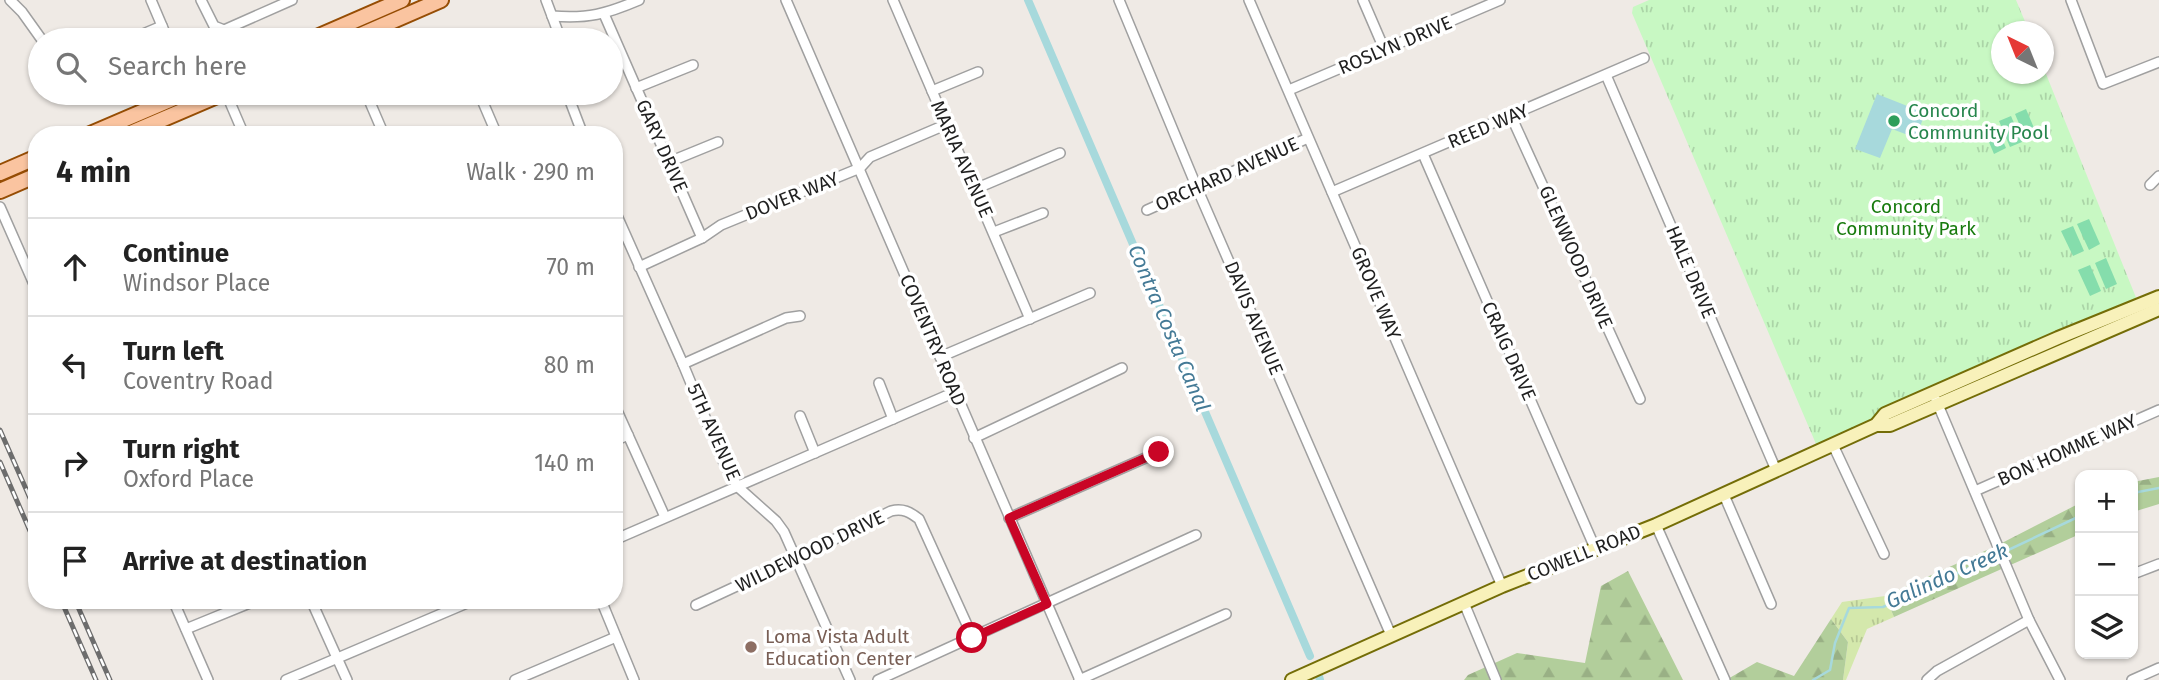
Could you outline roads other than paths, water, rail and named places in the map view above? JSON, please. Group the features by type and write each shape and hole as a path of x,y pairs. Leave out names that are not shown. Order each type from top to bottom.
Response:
{"main road":[{"path":"357,28 402,0"},
{"path":"366,28 441,0"},
{"path":"113,126 170,105"},
{"path":"141,126 177,105"},
{"path":"0,173 28,161"},
{"path":"0,191 28,179"}],"street":[{"path":"10,0 33,28"},
{"path":"151,0 162,26 157,28"},
{"path":"201,0 211,22 217,28"},
{"path":"229,28 292,0"},
{"path":"546,0 556,28"},
{"path":"552,16 573,18 604,14 639,0"},
{"name":"COVENTRY ROAD","path":"786,0 1080,680"},
{"path":"894,2 905,0"},
{"name":"DAVIS AVENUE","path":"1119,0 1197,188 1391,635"},
{"name":"GROVE WAY","path":"1249,0 1502,586"},
{"path":"1363,0 1385,51"},
{"name":"ROSLYN DRIVE","path":"1289,90 1500,0"},
{"path":"2071,0 2103,84 2159,62"},
{"name":"MARIA AVENUE","path":"894,2 1030,319"},
{"name":"GARY DRIVE","path":"604,14 610,28"},
{"name":"GARY DRIVE","path":"623,58 702,238"},
{"name":"REED WAY","path":"1332,192 1644,58"},
{"path":"636,88 693,65"},
{"path":"932,91 978,72"},
{"name":"HALE DRIVE","path":"1606,75 1776,470"},
{"path":"230,105 240,126"},
{"path":"371,105 380,126"},
{"path":"483,105 493,126"},
{"path":"572,105 580,126"},
{"name":"GLENWOOD DRIVE","path":"1511,116 1640,399"},
{"name":"DOVER WAY","path":"639,267 702,238 721,225 860,168 870,157 945,125"},
{"name":"ORCHARD AVENUE","path":"1147,210 1308,138"},
{"path":"669,162 718,142"},
{"path":"975,189 1060,153"},
{"name":"CRAIG DRIVE","path":"1423,154 1595,548"},
{"path":"2150,185 2159,176"},
{"path":"0,207 28,271"},
{"path":"994,232 1043,214"},
{"name":"5TH AVENUE","path":"623,230 724,463 738,487 776,521 797,558 850,680"},
{"path":"940,357 1090,293"},
{"name":"COWELL ROAD","path":"1292,680 1502,586 1724,495 1876,425 1885,414 1936,399 2058,338 2158,303"},
{"path":"683,364 786,318 800,316"},
{"path":"974,438 1122,368"},
{"path":"879,383 893,419"},
{"path":"623,536 955,392"},
{"path":"1936,399 2029,620 2060,680"},
{"name":"BON HOMME WAY","path":"1975,491 2159,410"},
{"path":"800,416 815,453"},
{"path":"623,424 665,517"},
{"path":"623,437 628,435"},
{"path":"1833,445 1884,554"},
{"path":"1009,518 1159,452"},
{"path":"1724,495 1771,604"},
{"name":"WILDEWOOD DRIVE","path":"696,605 899,509 909,511 919,519 972,638"},
{"path":"1656,525 1725,680"},
{"path":"878,680 1196,535"},
{"path":"2138,572 2159,564"},
{"path":"1464,603 1495,677"},
{"path":"177,609 208,680"},
{"path":"186,629 235,609"},
{"path":"315,609 347,680"},
{"path":"286,680 453,609"},
{"path":"605,609 634,680"},
{"path":"1080,680 1226,614"},
{"path":"1927,680 1937,671 2029,620"},
{"path":"514,680 616,637"},
{"path":"2132,680 2159,668"}],"water":[{"name":"Concord Community Pool","path":"1877,94 1925,113 1916,138 1892,129 1880,158 1855,149"}],"waterway":[{"name":"Contra Costa Canal","path":"1028,0 1310,656"},
{"name":"Galindo Creek","path":"2138,492 2159,488"},
{"name":"Galindo Creek","path":"2004,552 2075,518"},
{"name":"Galindo Creek","path":"1813,680 1830,670 1835,643 1849,608 1883,607 1998,555"},
{"name":"Contra Costa Canal","path":"1319,676 1320,680"}],"railway":[{"path":"0,430 28,494"},
{"path":"0,462 28,526"},
{"path":"65,609 96,680"},
{"path":"79,609 110,680"}],"place":[{"name":"Concord Community Pool","path":"1894,121"},
{"name":"Loma Vista Adult Education Center","path":"751,647"}],"park label":[{"name":"Concord Community Park","path":"1906,217"}]}
